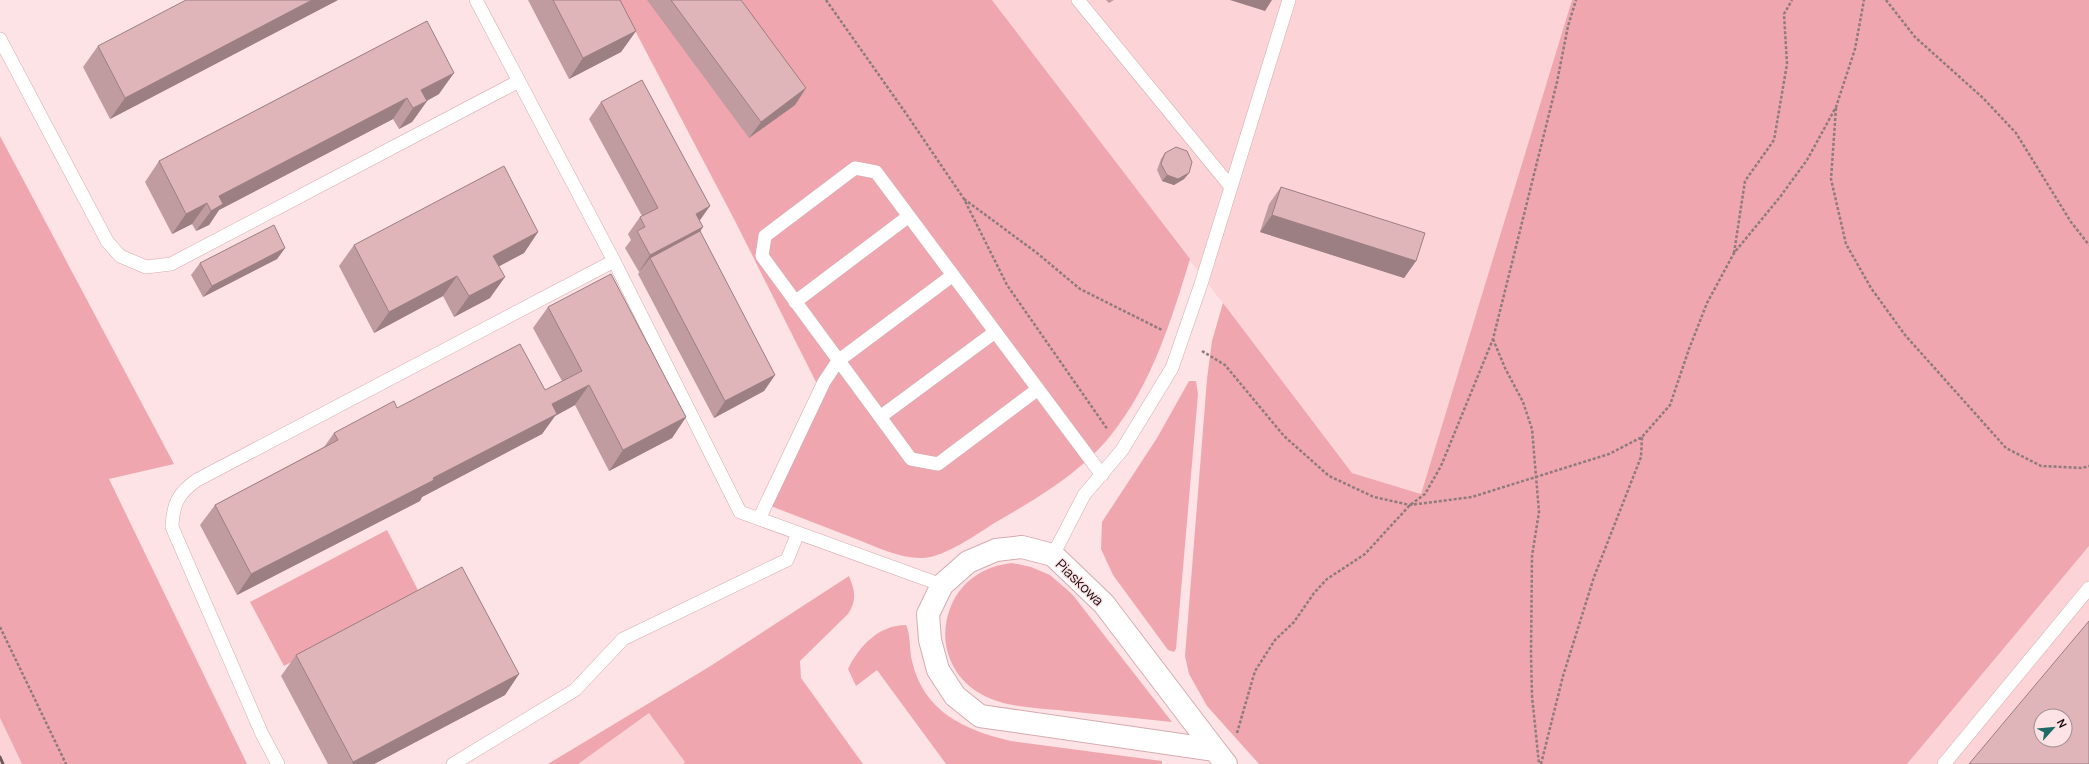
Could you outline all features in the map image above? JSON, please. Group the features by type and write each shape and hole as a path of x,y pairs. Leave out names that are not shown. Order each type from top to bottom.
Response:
{"street":[{"name":"Piaskowa","path":"1022,547 1053,556 1104,604 1220,757 980,716 955,696 938,670 930,640 928,614 942,585 968,562 996,550 1022,547"}],"lane":[{"path":"476,0 614,261 740,512 942,585"},
{"path":"1078,0 1231,187"},
{"path":"1053,556 1084,495 1122,450 1172,368 1231,187 1289,0"},
{"path":"0,39 107,241 120,256 146,267 170,264 518,81"},
{"path":"1038,389 938,464 910,459 762,256 765,236 855,168 876,172 952,275 1038,389 1102,475"},
{"path":"795,302 909,216"},
{"path":"278,764 262,734 172,527 172,514 184,489 197,480 614,261"},
{"path":"759,519 824,382 838,361 952,275"},
{"path":"880,417 995,332"},
{"path":"453,764 575,690 623,639 787,560 798,533"},
{"path":"1944,764 2089,588"}],"path":[{"path":"826,0 906,112 964,199 1006,285 1122,450"},
{"path":"1220,757 1234,744 1255,671 1275,640 1294,622 1314,593 1327,579 1365,554 1410,506 1425,494 1441,466 1493,339 1557,82 1568,26 1576,0"},
{"path":"1734,253 1745,181 1774,140 1787,64 1784,14 1792,0"},
{"path":"964,199 1037,253 1080,289 1182,340 1225,365 1284,436 1329,476 1374,497 1410,506 1472,497 1609,454 1642,437 1670,405 1689,349 1707,303 1734,253 1780,198 1807,160 1836,107 1855,49 1864,0"},
{"path":"1886,0 1915,38 1983,98 2016,133 2071,222 2089,245"},
{"path":"1836,107 1831,179 1846,244 1871,288 1906,335 2006,448 2041,466 2082,468 2089,466"},
{"path":"1493,339 1505,368 1523,402 1532,430 1539,512 1532,556 1532,696 1540,764"},
{"path":"1540,764 1563,676 1594,577 1641,457 1642,437"},
{"path":"0,627 66,764"}],"shaded area":[{"path":"619,0 992,0 1190,259 1159,351 1138,395 1111,435 1086,461 1058,484 961,544 932,557 906,557 889,552 763,503 818,386 735,221"},
{"path":"992,0 1572,0 1421,494 1352,473"},
{"path":"1572,0 2089,0 2089,546 1907,764 1259,764 1207,706 1189,674 1185,656 1207,379 1212,341 1223,303 1352,473 1421,494"},
{"path":"0,136 174,464 109,479 247,764 22,764 0,718"},
{"path":"1189,381 1196,381 1198,394 1176,649 1174,652 1168,650 1113,575 1101,549 1102,522 1157,438"},
{"path":"387,530 420,594 284,666 250,602"},
{"path":"2089,546 2089,764 1907,764 2065,574"},
{"path":"1012,563 1031,567 1050,575 1072,594 1172,722 1011,705 990,699 970,686 954,667 946,644 945,631 951,606 961,589 976,576 993,567"},
{"path":"849,576 853,586 854,595 851,609 848,614 800,661 801,678 863,764 683,764 685,762 649,713 578,764 548,764 709,667"},
{"path":"906,625 909,633 912,661 918,679 936,706 948,716 962,724 977,731 1011,741 1162,761 1162,764 946,764 877,670 856,686 848,669 858,652 871,638 887,629"},
{"path":"709,667 780,764 548,764"},
{"path":"0,718 22,764 0,764"}],"building":[{"path":"186,0 312,0 125,98 98,46"},
{"path":"553,0 620,0 636,31 583,58"},
{"path":"671,0 741,0 806,88 761,122"},
{"path":"427,21 454,73 421,90 427,101 413,108 407,98 219,196 223,204 211,211 207,203 186,214 159,161"},
{"path":"642,80 710,206 696,214 703,227 650,255 637,231 645,227 640,217 658,208 601,102"},
{"path":"1176,147 1187,151 1192,162 1189,173 1178,179 1167,175 1161,164 1165,153"},
{"path":"504,166 538,232 493,256 505,277 469,296 457,276 389,312 354,245"},
{"path":"1281,187 1425,233 1416,261 1272,215"},
{"path":"274,225 285,248 212,286 200,263"},
{"path":"700,231 775,375 725,401 650,258"},
{"path":"611,274 686,417 623,450 589,385 552,404 557,414 433,478 434,480 251,574 215,505 338,440 334,433 394,401 397,408 520,344 545,390 582,371 548,307"},
{"path":"462,567 519,674 353,762 296,655"},
{"path":"2089,621 2089,764 1969,764"}],"railway":[{"path":"0,757 3,764"}]}
